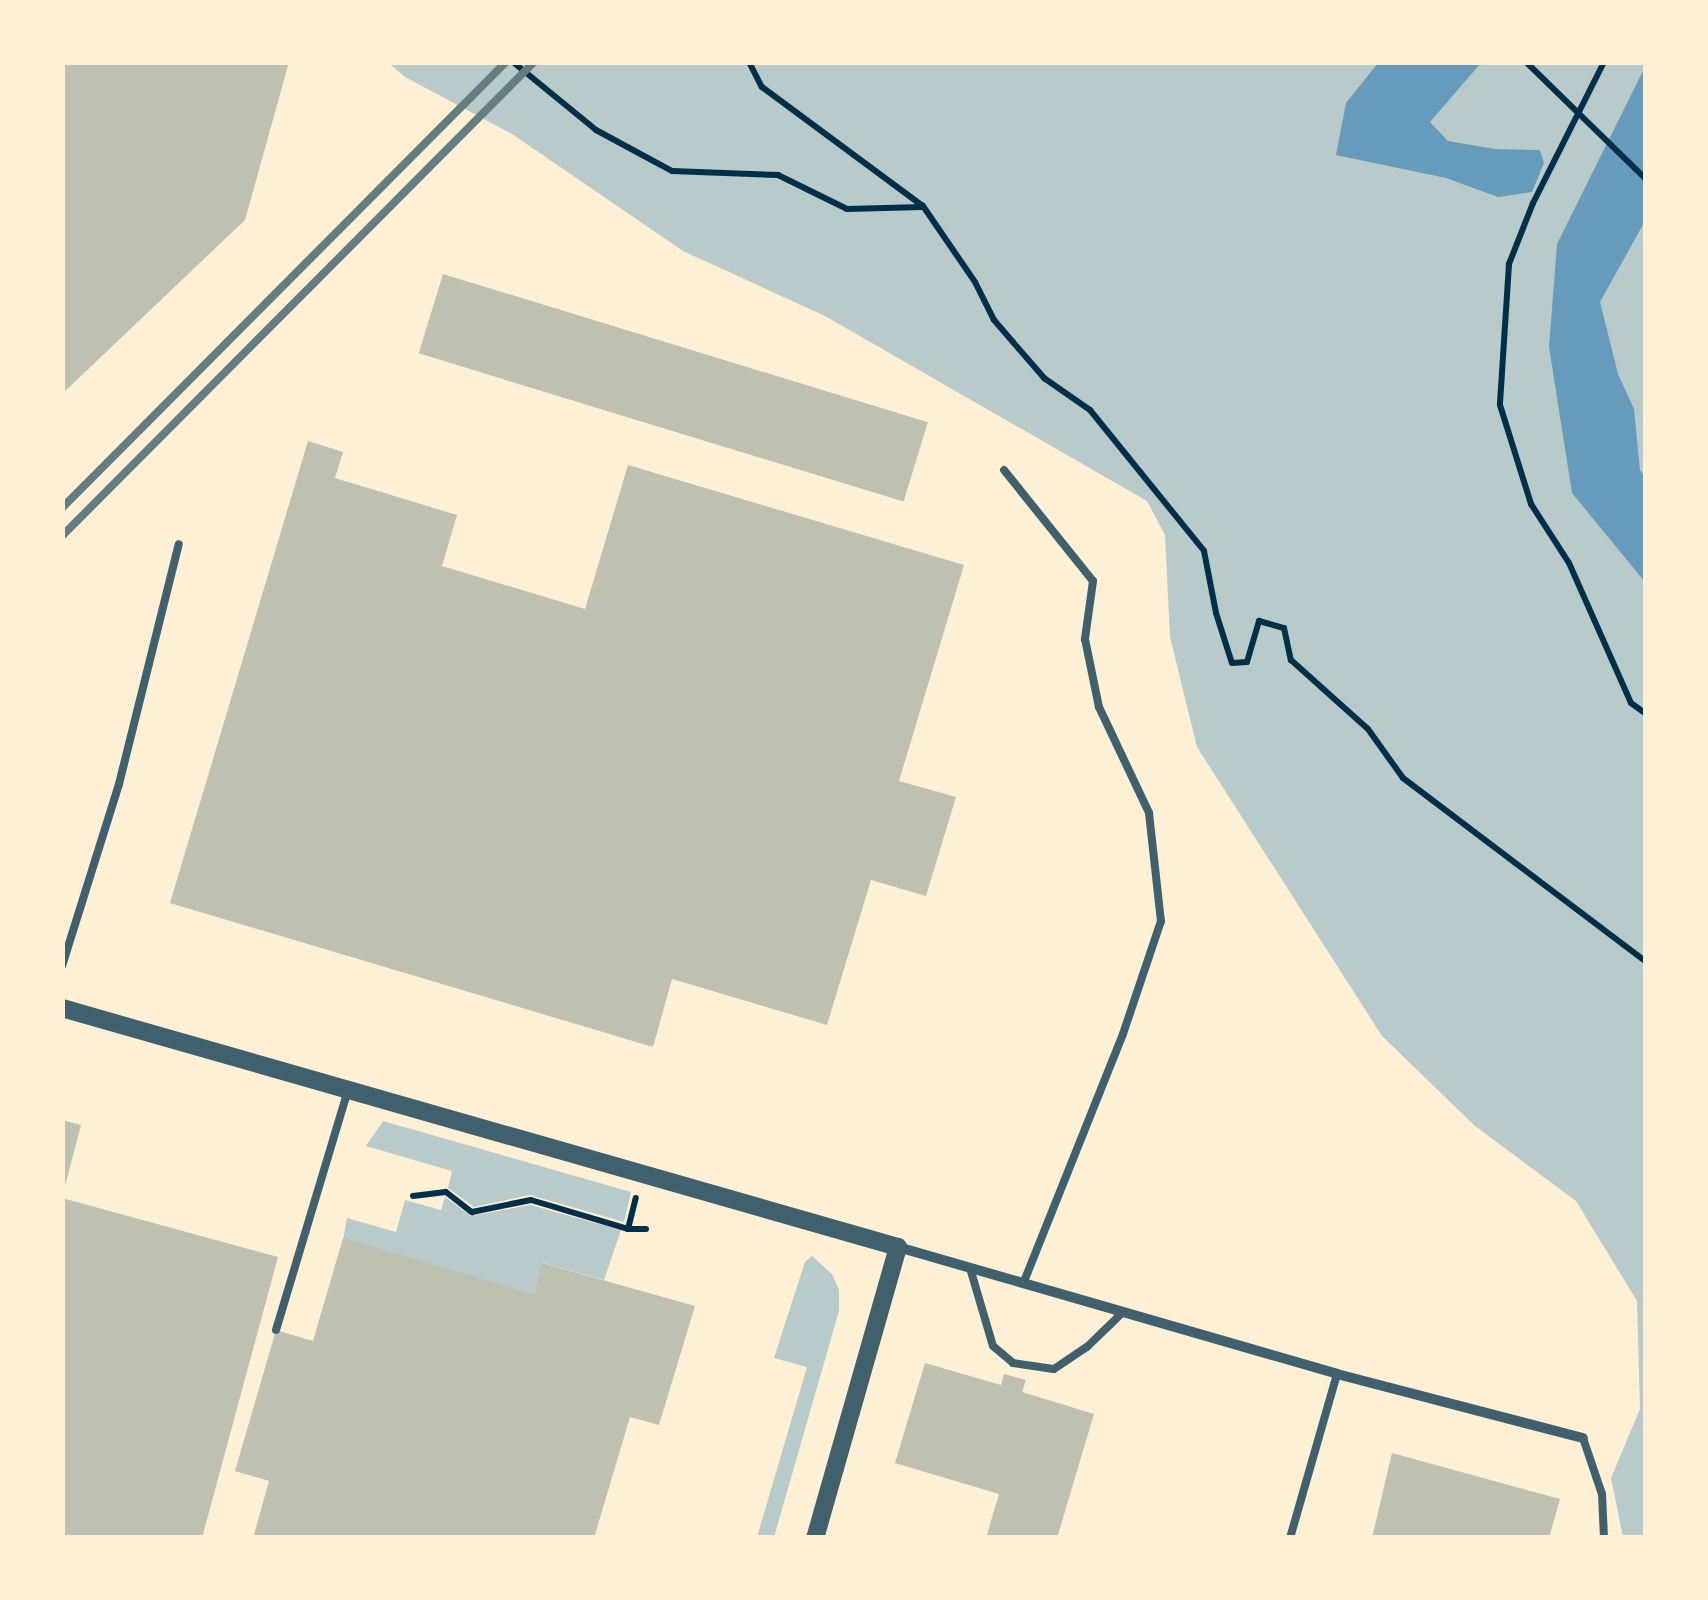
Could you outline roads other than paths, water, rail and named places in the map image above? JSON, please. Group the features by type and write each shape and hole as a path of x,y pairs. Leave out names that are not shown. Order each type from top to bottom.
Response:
{"street":[{"path":"62,1008 1337,1374 1584,1438"},
{"path":"815,1538 898,1248"}],"lane":[{"path":"1004,470 1093,581 1085,640 1100,707 1149,813 1161,921 1123,1034 1023,1284"},
{"path":"62,966 118,784 179,544"},
{"path":"276,1330 348,1090"},
{"path":"970,1268 993,1346 1013,1362 1054,1369 1087,1347 1122,1312"},
{"path":"1290,1538 1337,1374"},
{"path":"1584,1438 1602,1494 1604,1538"}],"water":[{"path":"1378,63 1481,63 1430,122 1448,141 1495,149 1540,150 1544,163 1532,192 1498,197 1446,178 1336,155 1346,103"},
{"path":"1645,67 1645,221 1600,302 1618,374 1634,409 1640,470 1645,477 1645,582 1572,493 1549,347 1557,244"}],"railway":[{"path":"62,508 506,62"},
{"path":"62,536 534,62"}]}
